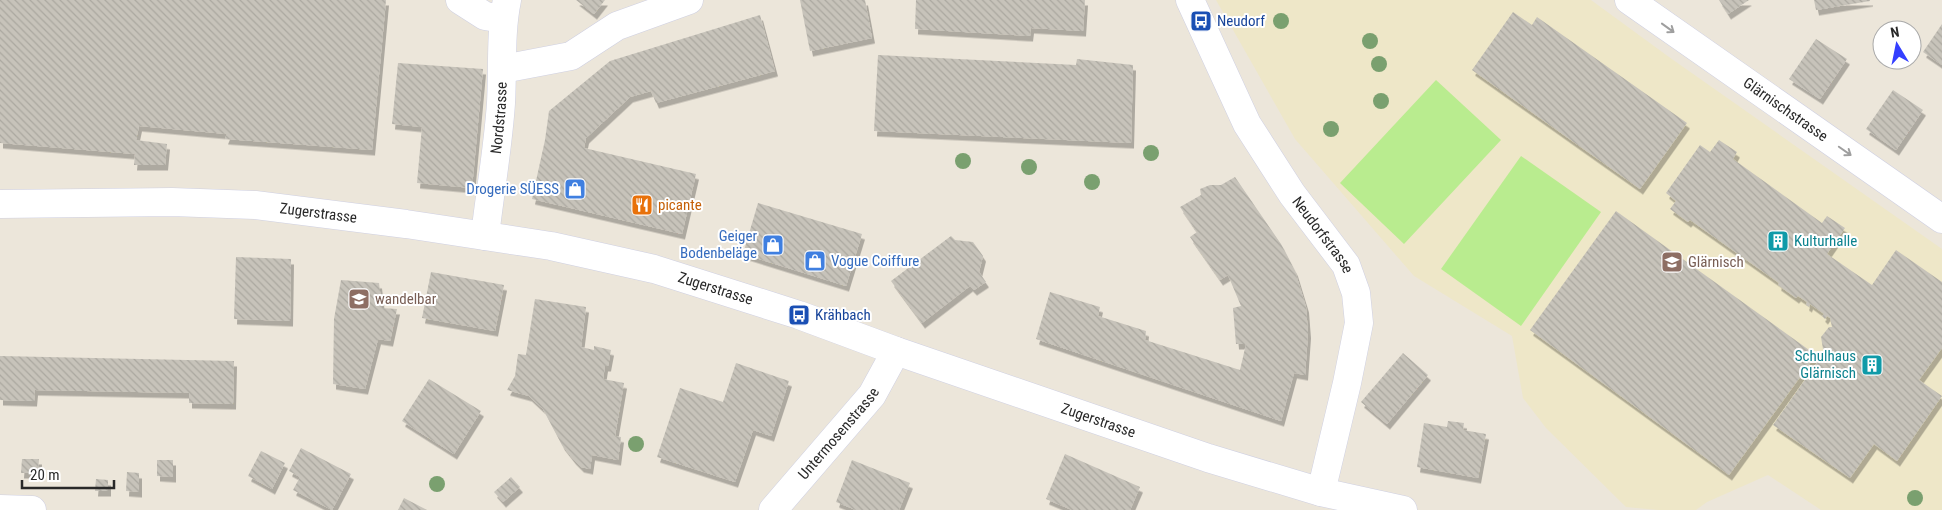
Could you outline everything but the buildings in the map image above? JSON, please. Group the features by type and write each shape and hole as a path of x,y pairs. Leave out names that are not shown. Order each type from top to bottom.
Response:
{"street":[{"path":"460,0 485,16 505,10"},
{"path":"503,68 571,56 617,26 689,0"},
{"name":"Neudorfstrasse","path":"1190,0 1247,124 1292,194 1346,265 1356,293 1358,324 1347,383 1320,492"},
{"name":"Glärnischstrasse","path":"1629,0 1942,219"},
{"name":"Nordstrasse","path":"485,236 500,120 505,10"},
{"name":"Zugerstrasse","path":"0,204 172,202 256,205 344,215 551,246 654,269 799,315 896,351 1208,458 1320,492 1404,510"},
{"name":"Untermosenstrasse","path":"773,510 872,395 896,351"},
{"path":"0,509 32,510"}],"shaded area":[{"name":"Glärnisch","path":"1216,0 1591,0 1942,249 1942,510 1821,510 1768,475 1707,502 1696,510 1658,510 1626,507 1546,428 1523,398 1512,336 1414,276 1295,139"}],"green space":[{"path":"1436,80 1501,140 1404,244 1340,183"},
{"path":"1521,156 1601,212 1521,326 1441,269"}],"place":[{"name":"Neudorf","path":"1201,21"},
{"name":"Drogerie SÜESS","path":"575,189"},
{"name":"picante","path":"642,205"},
{"name":"Kulturhalle","path":"1778,241"},
{"name":"Geiger Bodenbeläge","path":"773,245"},
{"name":"Vogue Coiffure","path":"815,261"},
{"name":"Glärnisch","path":"1672,262"},
{"name":"wandelbar","path":"359,299"},
{"name":"Krähbach","path":"799,315"},
{"name":"Schulhaus Glärnisch","path":"1872,365"}]}
